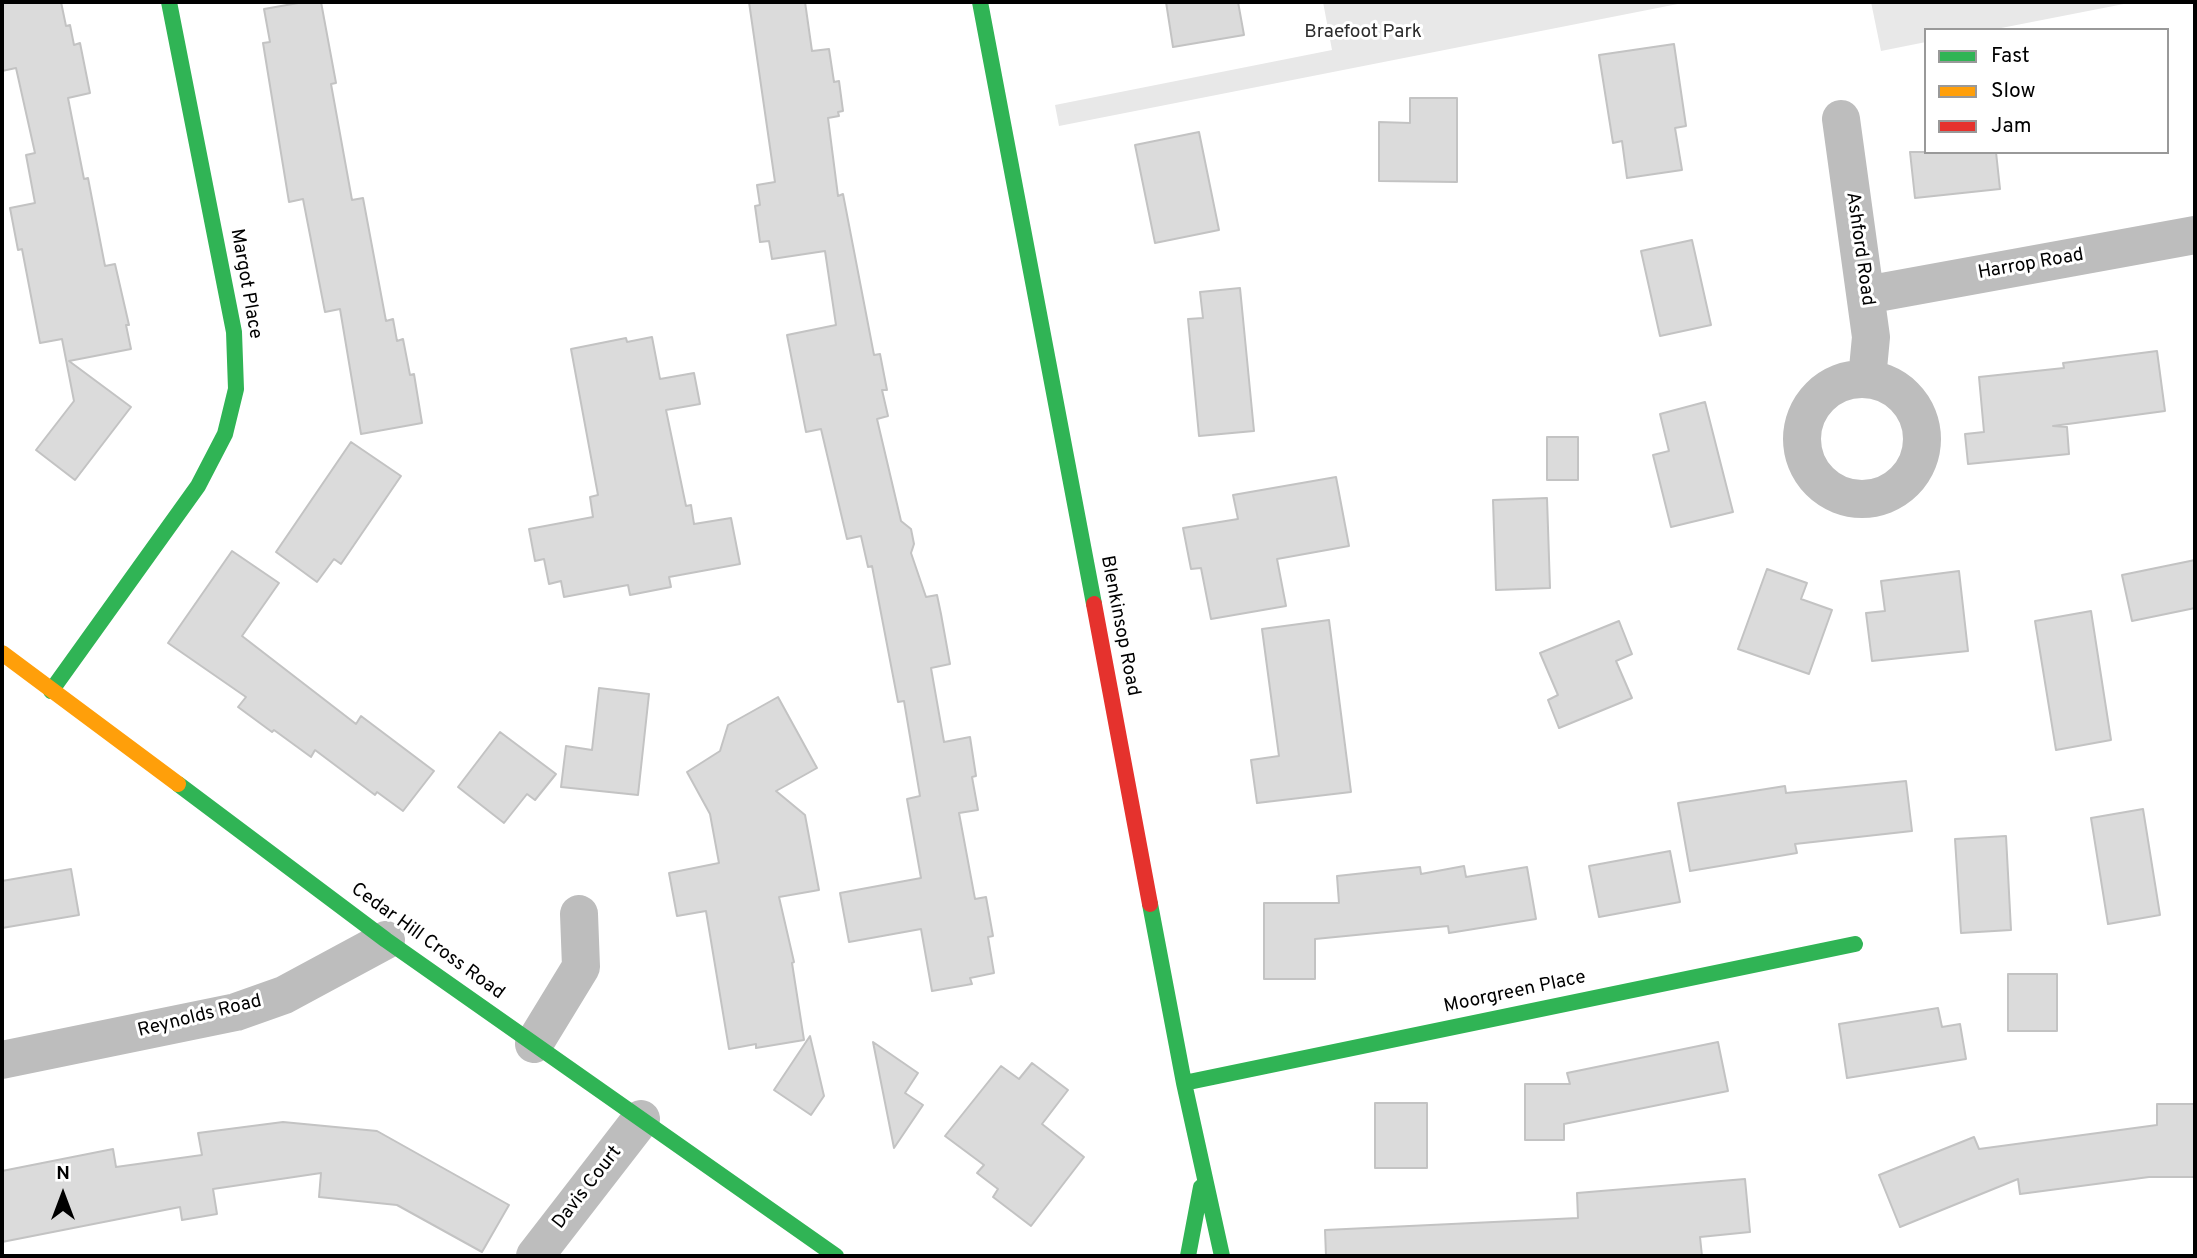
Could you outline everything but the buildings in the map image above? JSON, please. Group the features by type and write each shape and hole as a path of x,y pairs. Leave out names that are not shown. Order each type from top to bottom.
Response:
{"street":[{"name":"Margot Place","path":"51,691 198,486 225,434 236,389 234,332 169,2"},
{"name":"Blenkinsop Road","path":"980,2 1184,1083 1222,1256"},
{"name":"Ashford Road","path":"1841,119 1871,337 1867,379"},
{"name":"Harrop Road","path":"1866,295 2195,235"},
{"name":"Cedar Hill Cross Road","path":"2,653 386,940 835,1256"},
{"path":"534,1044 581,967 579,914"},
{"name":"Reynolds Road","path":"2,1060 236,1012 284,995 386,940"},
{"name":"Moorgreen Place","path":"1184,1083 1855,944"},
{"name":"Davis Court","path":"535,1256 641,1119"},
{"path":"1188,1256 1204,1171"}],"green space":[{"name":"Braefoot Park","path":"1323,2 1688,2 1059,126 1055,105 1332,50"},
{"path":"1871,2 2134,2 2001,28 1924,28 1924,42 1881,51"}],"traffic: fast":[{"path":"51,691 198,486 225,434 236,389 234,332 169,2"},
{"path":"980,2 1094,604"},
{"path":"178,784 386,940 836,1256"},
{"path":"1150,904 1184,1083 1222,1256"},
{"path":"1184,1083 1855,944"},
{"path":"1188,1256 1201,1187"}],"traffic: slow":[{"path":"2,653 178,784"}],"traffic: jam":[{"path":"1094,604 1150,904"}]}
